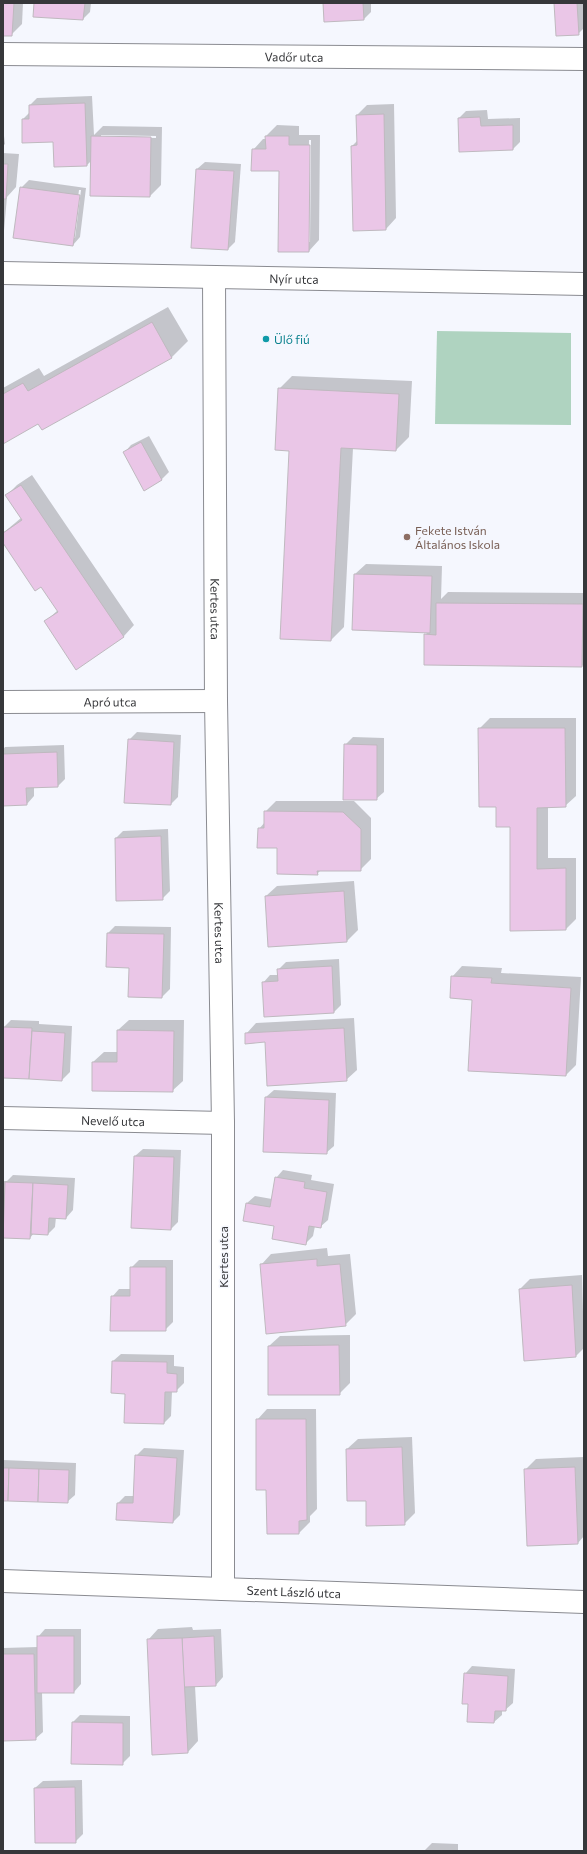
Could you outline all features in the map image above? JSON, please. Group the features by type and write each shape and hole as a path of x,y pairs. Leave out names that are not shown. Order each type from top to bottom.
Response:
{"street":[{"name":"Vadőr utca","path":"3,54 584,59"},
{"name":"Nyír utca","path":"3,272 584,284"},
{"name":"Kertes utca","path":"214,277 216,701 223,1123 223,1588"},
{"name":"Apró utca","path":"3,702 216,701"},
{"name":"Nevelő utca","path":"3,1118 223,1123"},
{"name":"Szent László utca","path":"3,1581 584,1602"}],"green space":[{"path":"437,331 571,333 571,425 435,424"}],"building":[{"path":"3,3 14,3 12,36 3,36"},
{"path":"34,3 85,3 83,20 33,17"},
{"path":"323,3 363,3 364,20 324,22"},
{"path":"554,3 577,3 579,35 556,36"},
{"path":"85,103 87,166 54,167 53,142 22,143 22,119 29,119 29,105"},
{"path":"384,114 386,230 353,231 351,146 357,145 356,115"},
{"path":"480,117 481,126 513,125 513,150 459,152 458,118"},
{"path":"91,136 151,137 150,197 90,196"},
{"path":"265,136 289,136 289,145 310,145 309,252 278,252 279,171 251,171 252,149 266,149"},
{"path":"3,164 8,164 6,199 3,199"},
{"path":"196,169 234,171 228,250 191,248"},
{"path":"20,187 80,195 73,246 13,238"},
{"path":"152,322 172,358 42,430 38,424 3,444 3,394 23,383 28,391"},
{"path":"278,388 399,394 396,451 341,448 331,641 280,639 289,451 275,450"},
{"path":"141,442 162,480 144,491 123,452"},
{"path":"21,485 124,637 76,670 44,621 58,612 41,587 35,591 3,543 3,533 22,520 5,495"},
{"path":"354,574 432,576 430,633 352,630"},
{"path":"436,603 583,604 582,667 424,665 424,634 436,635"},
{"path":"478,728 565,728 566,807 537,808 537,869 566,868 566,930 510,931 510,827 496,827 496,807 479,807"},
{"path":"128,739 174,742 171,805 124,803"},
{"path":"344,744 377,745 377,800 343,800"},
{"path":"57,752 58,787 26,788 27,805 3,806 3,754"},
{"path":"264,811 343,812 361,829 361,871 317,871 318,875 277,874 277,848 257,848 258,828 264,828"},
{"path":"161,836 163,900 116,901 115,838"},
{"path":"344,891 347,942 268,947 265,896"},
{"path":"107,933 164,934 162,998 128,997 129,968 106,967"},
{"path":"332,966 334,1013 264,1017 262,982 278,981 277,969"},
{"path":"451,976 492,978 491,983 571,988 566,1076 468,1071 472,1000 450,998"},
{"path":"3,1027 32,1028 29,1079 3,1078"},
{"path":"344,1028 347,1081 267,1086 265,1042 245,1044 245,1033"},
{"path":"117,1030 174,1031 173,1092 92,1091 92,1062 117,1062"},
{"path":"32,1031 65,1033 62,1081 29,1079"},
{"path":"265,1097 329,1100 327,1154 263,1152"},
{"path":"134,1156 174,1157 171,1230 131,1228"},
{"path":"275,1177 305,1182 304,1188 327,1192 321,1228 309,1226 306,1245 272,1239 274,1226 243,1221 246,1203 270,1207"},
{"path":"5,1182 33,1183 30,1239 3,1238"},
{"path":"33,1183 68,1185 66,1219 49,1218 48,1235 31,1234"},
{"path":"317,1259 317,1266 340,1264 346,1326 266,1334 260,1264"},
{"path":"130,1267 166,1267 166,1331 110,1331 111,1296 130,1296"},
{"path":"572,1285 576,1357 524,1361 519,1289"},
{"path":"339,1345 340,1395 268,1395 268,1346"},
{"path":"112,1361 167,1362 167,1373 177,1374 177,1392 165,1392 164,1424 124,1423 125,1394 111,1393"},
{"path":"256,1419 306,1419 307,1520 299,1521 299,1534 267,1534 266,1490 256,1490"},
{"path":"402,1447 405,1525 366,1526 366,1501 347,1501 346,1449"},
{"path":"135,1455 177,1458 173,1523 116,1520 117,1503 133,1503"},
{"path":"575,1467 578,1544 527,1546 524,1469"},
{"path":"3,1468 9,1468 8,1501 3,1501"},
{"path":"9,1468 39,1469 38,1502 8,1501"},
{"path":"39,1469 69,1470 68,1503 38,1502"},
{"path":"37,1636 74,1636 74,1693 37,1693"},
{"path":"214,1636 216,1686 184,1687 182,1638"},
{"path":"182,1638 188,1753 152,1755 147,1639"},
{"path":"3,1654 34,1654 36,1740 3,1741"},
{"path":"464,1673 508,1676 506,1711 495,1711 494,1723 467,1722 468,1704 462,1704"},
{"path":"72,1722 123,1723 123,1765 71,1764"},
{"path":"75,1787 76,1843 35,1843 34,1788"}],"place":[{"name":"Ülő fiú","path":"266,339"},
{"name":"Fekete István Általános Iskola","path":"407,537"}]}
